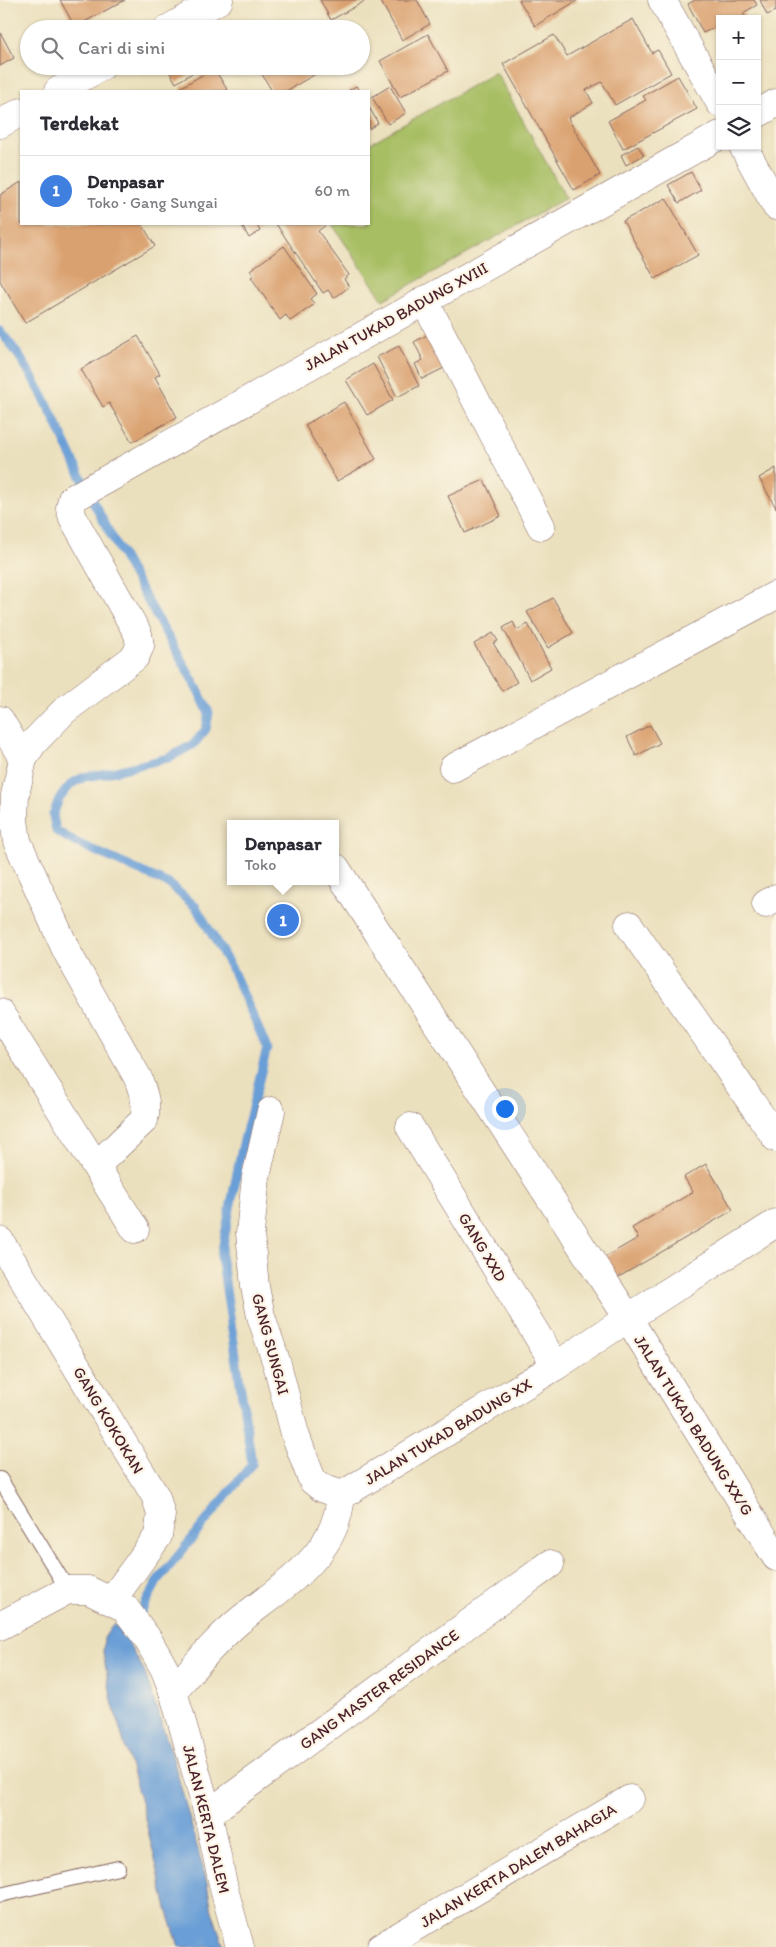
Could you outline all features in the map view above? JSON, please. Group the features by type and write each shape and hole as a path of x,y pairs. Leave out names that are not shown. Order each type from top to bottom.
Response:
{"street":[{"path":"184,20 219,0"},
{"path":"662,0 716,97"},
{"path":"60,90 86,75"},
{"path":"761,112 776,103"},
{"path":"0,124 20,113"},
{"name":"JALAN TUKAD BADUNG XVIII","path":"23,759 33,743 65,710 135,657 140,646 138,634 73,518 70,508 72,498 716,137"},
{"path":"746,150 776,206"},
{"path":"424,300 541,526"},
{"path":"452,768 776,595"},
{"path":"0,720 23,759 7,822 67,952 138,1078 146,1099 144,1120 97,1165"},
{"name":"JALAN TUKAD BADUNG XX/G","path":"339,873 628,1318 776,1557"},
{"path":"629,924 776,1138"},
{"path":"0,1013 97,1165 135,1229"},
{"name":"GANG SUNGAI","path":"271,1112 256,1177 250,1232 255,1287 261,1316 308,1472 313,1481 322,1488 342,1494"},
{"name":"GANG XXD","path":"410,1128 556,1366"},
{"name":"JALAN TUKAD BADUNG XX","path":"342,1494 556,1366 776,1223"},
{"name":"GANG KOKOKAN","path":"0,1241 156,1497 161,1515 158,1536 118,1604"},
{"path":"174,1690 208,1651 239,1621 303,1570 322,1548 337,1519 342,1494"},
{"name":"GANG MASTER RESIDANCE","path":"208,1814 550,1564"},
{"path":"0,1626 68,1590 88,1590 118,1604"},
{"name":"JALAN KERTA DALEM","path":"118,1604 147,1638 174,1690 208,1814 224,1889 240,1947"},
{"name":"JALAN KERTA DALEM BAHAGIA","path":"380,1947 630,1799"}],"lane":[{"path":"0,1479 68,1590"},
{"path":"0,1895 118,1868"}],"green space":[{"path":"496,72 566,198 383,300 333,225 370,225 370,143"}],"water":[{"path":"113,1624 120,1630 144,1670 173,1758 207,1883 212,1911 224,1947 179,1947 167,1909 142,1806 112,1701 103,1653 104,1638"}],"building":[{"path":"60,0 125,0 88,20 71,20"},
{"path":"320,0 367,0 331,20"},
{"path":"380,0 417,0 430,24 402,40"},
{"path":"519,0 578,0 535,26"},
{"path":"695,0 754,0 757,5 743,13 744,15 716,15 716,27 703,33 688,4"},
{"path":"760,0 776,0 776,11 767,15"},
{"path":"633,19 652,53 658,50 671,73 615,105 602,82 586,90 593,103 568,118 600,175 574,190 503,64 554,35 567,56"},
{"path":"0,32 14,58 0,66"},
{"path":"428,34 448,71 400,97 380,61"},
{"path":"171,75 189,75 176,83"},
{"path":"202,75 218,75 227,90 181,90 180,88"},
{"path":"262,75 314,75 288,90 271,90"},
{"path":"678,76 697,109 623,149 608,121 646,100 643,96"},
{"path":"356,86 359,90 350,90"},
{"path":"390,86 406,113 388,124 372,97"},
{"path":"370,109 378,123 370,128"},
{"path":"638,146 644,155 626,165 621,155"},
{"path":"691,172 701,190 679,203 668,185"},
{"path":"20,183 20,225 143,225 155,246 25,323 0,281 0,195"},
{"path":"666,198 698,255 655,279 623,221"},
{"path":"242,225 257,225 260,231 249,238"},
{"path":"277,225 326,225 318,231 349,275 344,279 349,287 334,298 328,290 323,293"},
{"path":"284,246 317,294 310,299 315,304 290,321 286,315 280,320 251,277 254,276 250,270"},
{"path":"427,335 444,368 422,379 415,364 423,360 414,342"},
{"path":"138,336 160,374 155,377 177,417 132,442 109,403 103,407 81,369"},
{"path":"399,346 419,386 397,397 377,357"},
{"path":"373,364 393,400 367,415 346,380"},
{"path":"344,402 376,459 337,481 305,425"},
{"path":"776,468 776,508 759,478"},
{"path":"484,480 501,516 465,533 448,496"},
{"path":"553,598 573,633 548,648 527,612"},
{"path":"513,622 517,630 528,624 551,668 530,680 503,628"},
{"path":"493,633 498,641 493,643 517,682 502,691 474,644"},
{"path":"650,725 660,743 636,756 627,737"},
{"path":"706,1164 733,1210 612,1281 600,1260 638,1238 632,1228 693,1192 684,1177"}],"waterway":[{"path":"0,331 29,371 95,505 209,713 206,729 194,744 168,758 84,777 71,784 59,799 53,815 56,831 75,842 169,884 196,907 232,969 267,1048 241,1152 221,1255 252,1464 157,1582 121,1650"}],"place":[{"name":"Denpasar","path":"283,920"}]}
